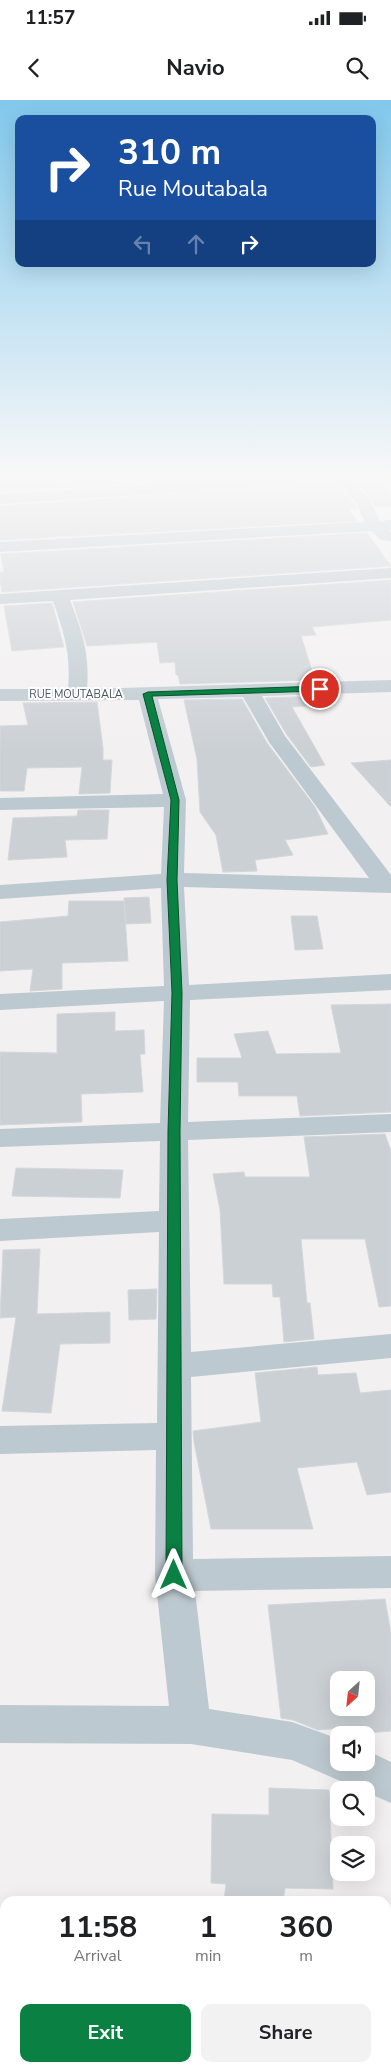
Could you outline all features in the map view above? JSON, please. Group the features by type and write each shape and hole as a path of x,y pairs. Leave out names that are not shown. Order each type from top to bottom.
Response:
{"street":[{"path":"0,599 391,573"},
{"path":"60,596 76,640 79,672 78,694"},
{"name":"RUE MOUTABALA","path":"0,695 250,692 391,686"},
{"path":"250,692 276,738 389,886"},
{"path":"148,694 175,800 172,880 177,993 174,1131 174,1575 191,1725"},
{"path":"0,804 175,800"},
{"path":"0,892 172,880 389,886"},
{"path":"0,1002 391,982"},
{"path":"0,1138 391,1123"},
{"path":"0,1230 174,1221"},
{"path":"174,1366 391,1346"},
{"path":"0,1440 175,1436"},
{"path":"174,1575 391,1572"},
{"path":"0,1724 191,1725 292,1741 330,1756"},
{"path":"366,1771 391,1783"}],"building":[{"path":"3,567 376,567 2,592 0,572 4,572"},
{"path":"391,580 391,620 312,627 316,635 301,636 315,680 180,684 178,675 176,675 175,662 160,663 157,642 87,646 73,602"},
{"path":"52,603 64,647 12,651 4,606"},
{"path":"320,696 323,705 292,707 325,765 311,767 287,735 265,698"},
{"path":"242,699 267,743 315,807 328,834 285,840 293,855 255,860 257,871 223,872 216,835 200,812 197,759 184,700"},
{"path":"97,702 103,760 112,760 110,793 79,794 82,767 27,768 24,791 0,791 0,726 28,725 23,703"},
{"path":"391,760 391,807 351,763"},
{"path":"78,810 109,810 107,839 65,840 67,857 8,860 13,818 77,816"},
{"path":"149,897 151,923 126,924 124,898"},
{"path":"69,901 124,901 128,961 62,963 62,989 30,991 33,969 0,971 0,922 68,916"},
{"path":"291,916 317,916 323,949 295,950"},
{"path":"391,1004 391,1112 300,1116 297,1096 239,1096 238,1082 197,1082 197,1058 242,1058 234,1034 268,1031 276,1054 341,1053 331,1005"},
{"path":"115,1012 115,1031 144,1030 145,1054 140,1054 143,1092 81,1094 82,1122 0,1125 0,1052 57,1053 57,1014"},
{"path":"385,1134 391,1151 391,1306 379,1307 365,1239 301,1239 307,1303 310,1303 314,1339 284,1342 280,1297 273,1297 272,1284 224,1284 220,1210 213,1174 244,1172 245,1177 310,1177 304,1137"},
{"path":"16,1168 123,1170 120,1198 12,1196"},
{"path":"40,1249 37,1314 110,1312 110,1343 60,1344 51,1413 2,1411 16,1317 0,1318 3,1250"},
{"path":"157,1289 156,1319 129,1320 128,1290"},
{"path":"317,1367 318,1375 356,1373 360,1393 391,1390 391,1492 367,1495 357,1462 297,1468 313,1529 211,1529 193,1431 261,1422 255,1373"},
{"path":"385,1599 391,1633 391,1731 375,1732 375,1726 330,1726 330,1729 318,1730 293,1720 281,1718 268,1605"},
{"path":"269,1788 329,1790 330,1881 333,1881 333,1889 285,1888 284,1896 225,1896 226,1884 211,1883 212,1814 269,1815"}],"route":[{"path":"174,1575 174,1131 177,993 172,880 175,800 148,694 320,689"}]}
